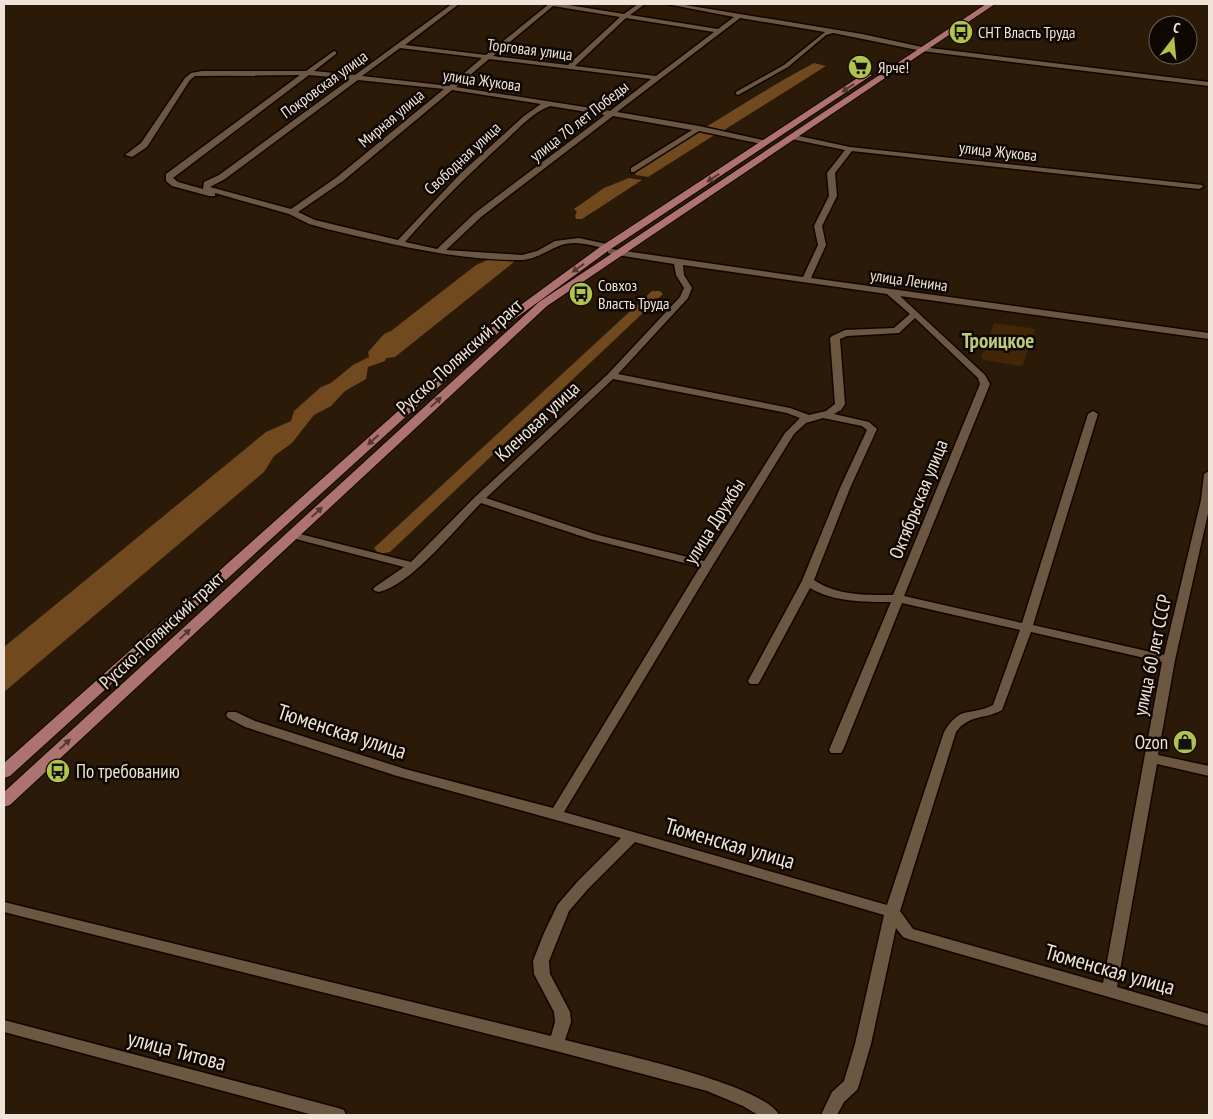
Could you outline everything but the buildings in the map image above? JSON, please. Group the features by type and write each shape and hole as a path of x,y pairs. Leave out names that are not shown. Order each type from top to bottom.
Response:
{"main road":[{"name":"Русско-Полянский тракт","path":"4,801 543,304 610,250 794,137 977,4"},
{"name":"Русско-Полянский тракт","path":"4,772 504,322 764,144 916,48 991,4"}],"street":[{"name":"Покровская улица","path":"277,208 209,190 206,188 207,184 222,176 456,4"},
{"path":"552,4 623,17 718,30"},
{"name":"Мирная улица","path":"292,212 340,179 552,4"},
{"path":"570,67 623,17 642,4"},
{"path":"670,4 833,31 916,48 1209,84"},
{"name":"улица 70 лет Победы","path":"439,252 478,215 740,15"},
{"path":"738,93 786,66 824,34 833,31"},
{"name":"Торговая улица","path":"399,46 656,78"},
{"path":"334,53 169,176 169,179 175,184 187,188 250,204 277,208 292,212 312,222 400,243 457,255 492,255"},
{"name":"улица Жукова","path":"129,155 144,145 179,93 186,79 193,74 309,73 450,88 699,128 764,144"},
{"name":"Свободная улица","path":"400,243 426,212 480,159 518,125 544,105 551,103"},
{"path":"634,170 699,128"},
{"name":"улица Жукова","path":"794,137 850,149 1199,187"},
{"path":"806,280 822,245 818,226 833,196 831,173 850,149"},
{"name":"улица Ленина","path":"492,255 522,258 531,256 558,243 579,240 610,250 678,262 1209,336"},
{"path":"446,245 492,255"},
{"name":"Кленовая улица","path":"379,589 413,566 479,499 611,376 688,293 688,288 680,275 678,262"},
{"name":"Октябрьская улица","path":"836,750 896,598 985,384 982,377 890,292"},
{"name":"улица Дружбы","path":"556,814 707,565 790,433 797,425 808,418 838,409 840,404 835,338 845,333 896,331 903,328 911,317 916,314"},
{"path":"611,376 790,412 808,418"},
{"path":"829,1115 838,1097 851,1085 863,1044 892,912 950,732 957,720 967,714 990,713 998,707 1027,627 1093,414"},
{"path":"754,681 808,581 845,488 872,429 865,424 822,415"},
{"name":"улица 60 лет СССР","path":"1109,992 1169,660 1206,500 1209,474"},
{"path":"479,499 594,537 707,565"},
{"path":"292,535 413,566"},
{"path":"808,581 820,589 842,594 872,599 896,598 1169,660"},
{"name":"Тюменская улица","path":"232,715 266,730 394,770 556,814 892,912 908,933 1209,1020"},
{"path":"1151,758 1209,771"},
{"path":"556,1044 563,1022 562,1012 542,974 542,961 551,933 563,908 632,836"},
{"path":"4,907 556,1044 709,1085 749,1101 771,1115"},
{"name":"улица Титова","path":"4,1026 338,1115"}],"shaded area":[{"path":"814,63 826,66 721,132 704,128 772,87"},
{"path":"700,130 716,134 648,177 636,175 635,173"},
{"path":"629,178 642,180 582,219 576,219 577,212 574,209 604,188"},
{"path":"490,259 512,260 514,262 395,357 386,358 385,361 368,367 366,379 345,391 331,406 314,415 292,443 274,456 264,472 4,692 4,647 266,432 291,421 294,411 321,387 331,383 353,365 369,357 368,352 384,334 391,331 476,265"},
{"path":"652,291 660,291 663,294 390,552 379,554 374,548"},
{"path":"994,323 1035,330 1023,365 1019,366 981,358"}],"place":[{"name":"СНТ Власть Труда","path":"961,32"},
{"name":"Ярче!","path":"860,67"},
{"name":"Совхоз Власть Труда","path":"581,294"},
{"name":"Ozon","path":"1185,742"},
{"name":"По требованию","path":"58,771"}],"district":[{"name":"Троицкое","path":"998,340"}]}
